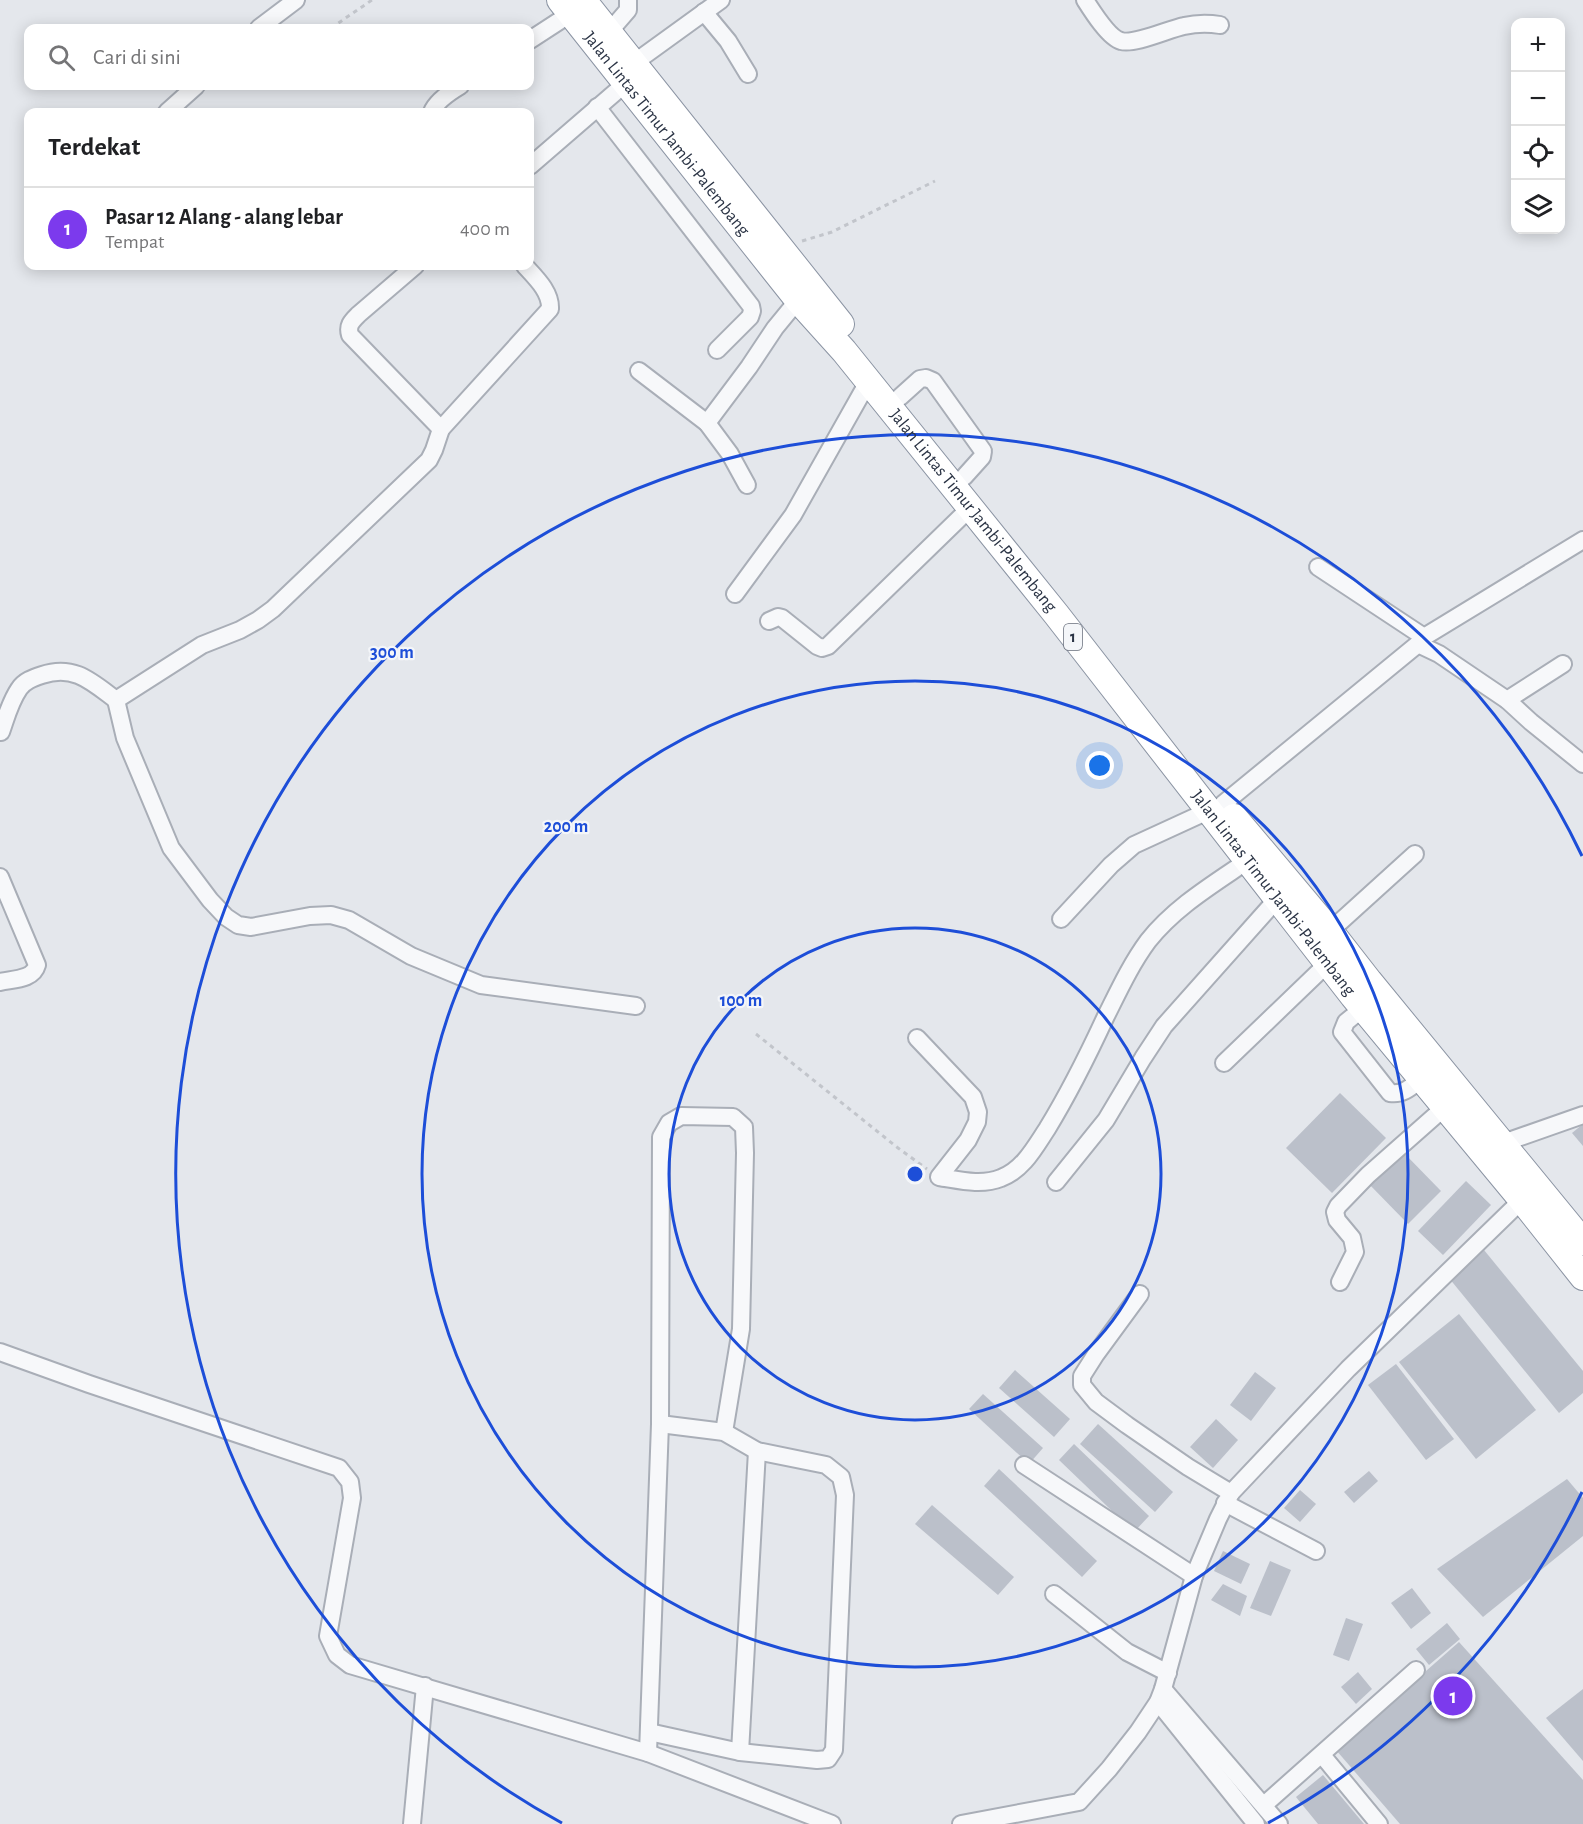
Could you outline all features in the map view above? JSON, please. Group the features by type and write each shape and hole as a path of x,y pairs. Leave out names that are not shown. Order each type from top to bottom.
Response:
{"highway":[{"name":"Jalan Lintas Timur Jambi-Palembang","path":"571,5 609,32 626,73 780,248 964,477 1215,807 1247,861 1362,1009 1391,1025 1503,1143 1583,1242"},
{"name":"Jalan Lintas Timur Jambi-Palembang","path":"571,5 626,73 798,300 868,382 1215,807 1330,932 1391,1025 1421,1079 1583,1277"}],"street":[{"path":"264,24 296,0"},
{"path":"609,32 628,10 628,0"},
{"path":"534,163 597,108 626,73 721,0"},
{"path":"1084,0 1110,34 1121,41 1134,40 1203,22 1220,25"},
{"path":"534,37 571,5"},
{"path":"704,12 728,41 748,74"},
{"path":"171,108 192,90"},
{"path":"434,108 454,90"},
{"path":"597,108 751,306 750,317 717,350"},
{"path":"410,270 359,314 348,328 350,335 441,429"},
{"path":"116,700 202,645 240,630 273,609 429,460 435,450 441,429 550,309 551,302 548,293 528,270"},
{"path":"707,423 775,328 798,300"},
{"path":"639,371 707,423 730,454 747,485"},
{"path":"900,397 920,379 926,378 933,381 983,451 982,457 964,477"},
{"path":"735,594 793,515 868,382"},
{"path":"770,621 778,617 782,618 817,646 822,648 828,646 970,508"},
{"path":"1061,919 1111,865 1134,845 1215,807 1421,640 1583,540"},
{"path":"1318,567 1507,700 1581,760"},
{"path":"1507,700 1563,664"},
{"path":"2,732 12,700 20,687 29,679 51,671 70,672 88,679 116,700 126,738 171,848 210,900 226,917 238,925 251,927 310,916 331,915 349,920 411,956 481,985 636,1006"},
{"path":"1330,932 1415,854"},
{"path":"917,1038 973,1097 978,1112 977,1122 968,1140 939,1177 973,1183 1001,1178 1016,1170 1032,1152 1068,1095 1129,970 1148,942 1167,920 1247,861"},
{"path":"0,877 37,965 32,975 0,982"},
{"path":"1056,1182 1106,1120 1164,1026 1277,899"},
{"path":"1224,1063 1327,964"},
{"path":"1362,1009 1346,1022 1342,1032 1390,1093 1404,1092 1421,1079"},
{"path":"1340,1282 1355,1252 1352,1238 1337,1220 1335,1212 1338,1206 1368,1175 1445,1107"},
{"path":"1503,1143 1583,1115"},
{"path":"648,1753 660,1424 661,1137 669,1123 681,1116 733,1117 744,1127 741,1329 724,1432"},
{"path":"962,1824 1079,1802 1109,1769 1138,1732 1163,1688 1194,1576 1228,1498 1347,1369 1522,1200"},
{"path":"1140,1294 1096,1354 1082,1376 1082,1385 1096,1402 1228,1498 1316,1551"},
{"path":"0,1352 339,1468 350,1482 352,1498 328,1636 337,1655 350,1665 648,1753 832,1824"},
{"path":"649,1732 740,1752 817,1760 828,1759 834,1750 845,1496 841,1477 826,1465 757,1451 724,1432 660,1424"},
{"path":"740,1752 757,1451"},
{"path":"1024,1465 1194,1576"},
{"path":"1054,1594 1127,1652 1163,1688 1279,1824"},
{"path":"1264,1806 1416,1670"},
{"path":"412,1824 425,1686"},
{"path":"1163,1688 1256,1824"},
{"path":"1322,1755 1379,1824"}],"path":[{"path":"337,24 372,0"},
{"path":"780,248 832,232 935,181"},
{"path":"756,1034 898,1148 939,1177"}],"building":[{"path":"1340,1093 1386,1138 1332,1193 1286,1148"},
{"path":"1583,1124 1583,1146 1572,1133"},
{"path":"1402,1151 1441,1191 1408,1224 1368,1183"},
{"path":"1466,1181 1491,1205 1443,1255 1418,1231"},
{"path":"1484,1250 1583,1371 1583,1393 1559,1413 1449,1278"},
{"path":"1459,1314 1536,1410 1476,1459 1399,1362"},
{"path":"1396,1364 1454,1439 1426,1460 1368,1385"},
{"path":"1015,1370 1070,1419 1054,1437 999,1388"},
{"path":"1255,1372 1276,1388 1251,1421 1230,1405"},
{"path":"983,1394 1043,1448 1029,1464 969,1409"},
{"path":"1216,1419 1238,1440 1213,1468 1190,1447"},
{"path":"1098,1424 1173,1492 1155,1512 1080,1444"},
{"path":"1074,1444 1149,1516 1134,1532 1059,1460"},
{"path":"999,1469 1097,1561 1082,1577 984,1486"},
{"path":"1369,1471 1378,1481 1354,1503 1344,1492"},
{"path":"1567,1479 1583,1498 1583,1536 1483,1617 1437,1569"},
{"path":"1300,1490 1316,1504 1300,1522 1284,1508"},
{"path":"932,1505 1014,1577 998,1595 915,1524"},
{"path":"1223,1551 1250,1564 1241,1584 1214,1571"},
{"path":"1270,1561 1291,1570 1271,1616 1250,1608"},
{"path":"1223,1584 1247,1596 1240,1616 1211,1600"},
{"path":"1412,1588 1431,1613 1411,1629 1391,1603"},
{"path":"1346,1618 1363,1624 1349,1661 1333,1655"},
{"path":"1447,1623 1460,1639 1429,1665 1416,1649"},
{"path":"1459,1642 1583,1780 1583,1824 1400,1824 1336,1750"},
{"path":"1358,1672 1372,1689 1356,1704 1341,1687"},
{"path":"1583,1689 1583,1761 1546,1718"},
{"path":"1323,1775 1364,1824 1318,1824 1296,1797"}],"place":[{"name":"Pasar 12 Alang - alang lebar","path":"1453,1696"}]}
